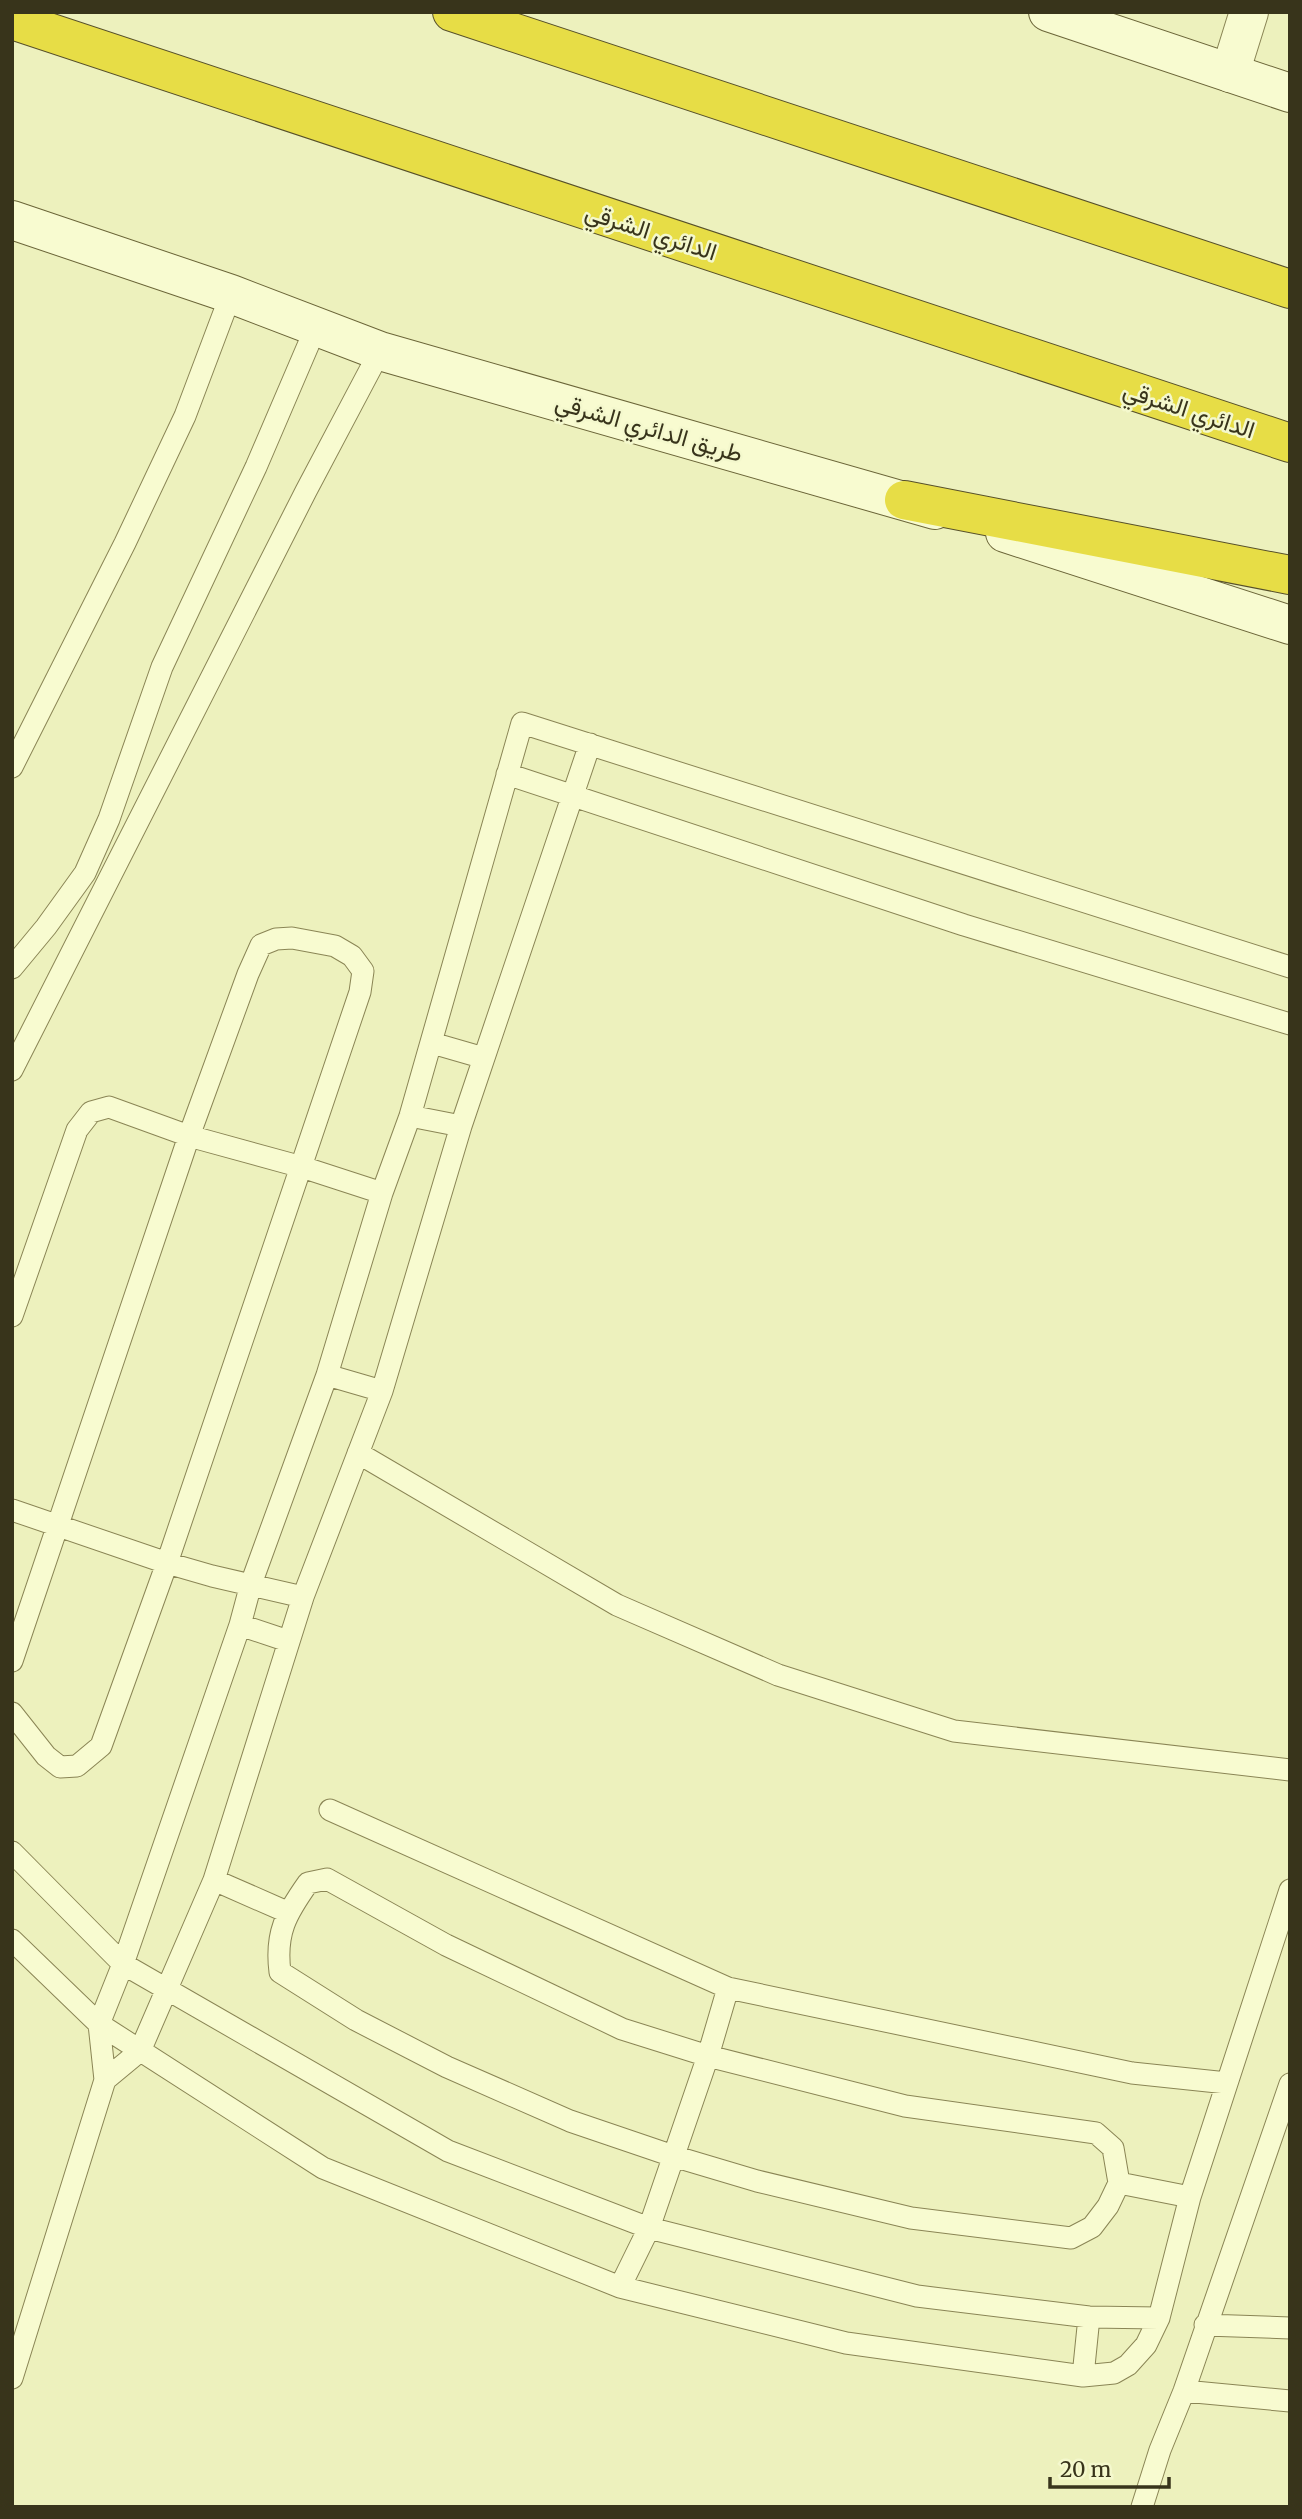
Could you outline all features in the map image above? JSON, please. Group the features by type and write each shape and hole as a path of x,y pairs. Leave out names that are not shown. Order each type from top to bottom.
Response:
{"highway":[{"path":"452,12 1290,289"},
{"name":"الدائري الشرقي","path":"12,20 1290,443"},
{"path":"904,500 1290,575"}],"main road":[{"path":"1048,12 1290,93"},
{"path":"1230,73 1249,12"},
{"name":"طريق الدائري الشرقي","path":"12,220 231,293 380,351 904,500 1290,625"}],"lane":[{"path":"12,767 125,543 185,416 231,293"},
{"path":"12,968 85,873 109,819 162,667 256,467 316,327"},
{"path":"12,1070 380,351"},
{"path":"12,2378 105,2080 99,2024 123,1964 240,1626 251,1584 327,1375 382,1193 410,1116 432,1043 522,723 1290,967"},
{"path":"105,2080 140,2051 214,1880 303,1597 382,1391 461,1126 590,744"},
{"path":"507,774 964,925 1290,1024"},
{"path":"12,1661 189,1136 247,974 261,946 276,939 292,938 335,946 352,956 363,971 360,992 167,1563 101,1746 77,1766 60,1767 46,1756 12,1713"},
{"path":"432,1043 484,1058"},
{"path":"12,1316 77,1130 91,1112 109,1107 189,1136 302,1167 382,1193"},
{"path":"410,1116 461,1126"},
{"path":"327,1375 382,1391"},
{"path":"358,1453 617,1605 778,1675 954,1731 1290,1770"},
{"path":"12,1510 167,1563 303,1597"},
{"path":"240,1626 288,1641"},
{"path":"330,1810 728,1988 1132,2073 1227,2083"},
{"path":"12,1852 123,1964 167,1992 449,2151 649,2228 916,2296 1089,2317 1159,2318"},
{"path":"327,1879 446,1944 622,2029 708,2056 905,2106 1096,2133 1113,2148 1119,2183 1108,2206 1092,2227 1071,2238 911,2218 758,2181 673,2156 570,2121 447,2067 356,2020 280,1972 278,1953 287,1912 308,1883 327,1879"},
{"path":"214,1880 287,1912"},
{"path":"12,1940 99,2024 323,2168 620,2287 846,2343 1083,2376 1114,2373 1128,2365 1146,2345 1159,2318 1190,2197 1290,1890"},
{"path":"620,2287 649,2228 708,2056 728,1988"},
{"path":"1142,2507 1290,2084"},
{"path":"1119,2183 1190,2197"},
{"path":"1083,2376 1089,2317"},
{"path":"1205,2325 1290,2328"},
{"path":"1184,2391 1290,2400"}]}
